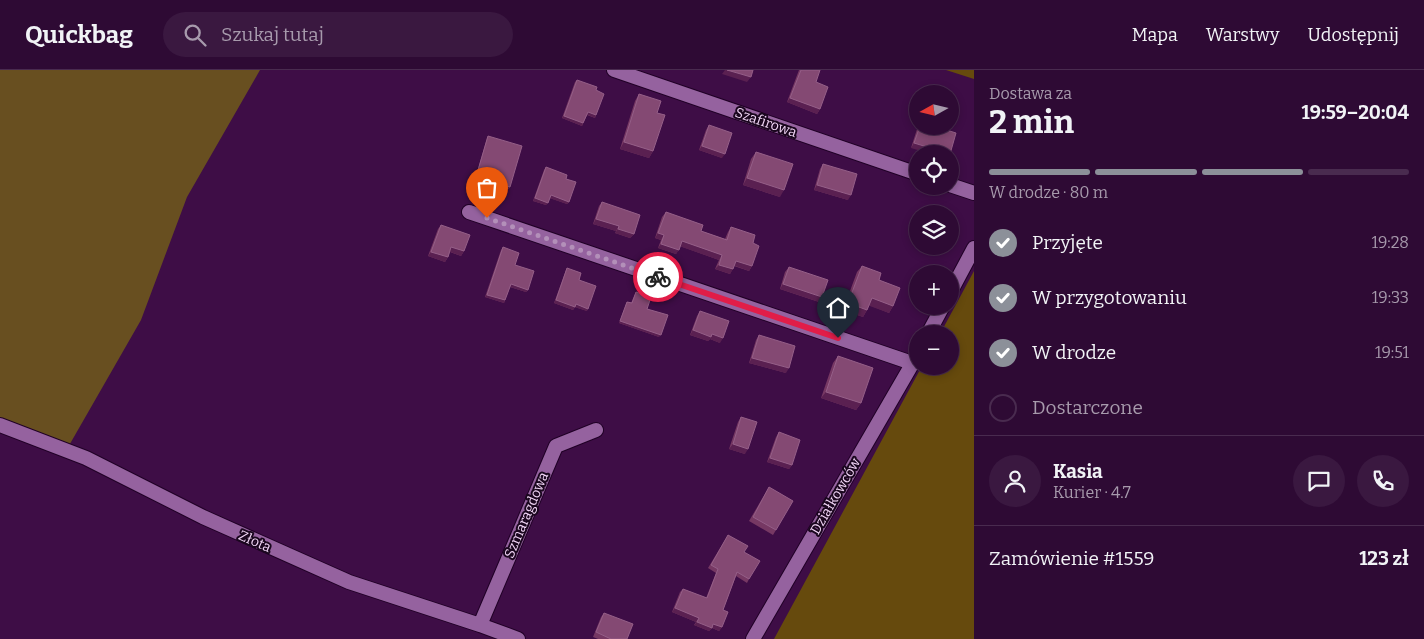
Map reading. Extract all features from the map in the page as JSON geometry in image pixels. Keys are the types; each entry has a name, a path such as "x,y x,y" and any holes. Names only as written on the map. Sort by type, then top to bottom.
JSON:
{"street":[{"name":"Szafirowa","path":"614,70 909,171"},
{"path":"959,188 974,193"},
{"path":"469,212 909,356"},
{"path":"959,276 974,248"},
{"name":"Działkowców","path":"753,639 909,368"},
{"name":"Złota","path":"0,425 86,458 203,517 349,582 518,639"},
{"name":"Szmaragdowa","path":"480,625 556,446 596,430"}],"shaded area":[{"path":"0,70 260,70 187,197 141,320 63,456 0,432"},
{"path":"946,70 974,70 974,79"},
{"path":"974,271 974,639 774,639 917,375 959,375 959,325 945,325 950,315 959,315 959,299"}],"building":[{"path":"727,70 753,70 751,77"},
{"path":"801,70 820,70 816,82 828,87 820,109 790,98"},
{"path":"577,80 597,87 596,90 604,94 596,115 588,112 583,123 564,116"},
{"path":"639,94 661,101 657,113 665,115 653,151 624,142"},
{"path":"709,125 732,133 725,154 702,146"},
{"path":"917,135 955,135 953,145 921,145 914,143"},
{"path":"488,136 522,146 510,187 476,177"},
{"path":"756,152 793,164 784,190 747,178"},
{"path":"823,164 857,174 851,195 817,185"},
{"path":"546,167 567,175 566,179 576,182 569,202 551,195 548,203 535,198"},
{"path":"602,202 640,215 634,234 618,229 619,226 596,219"},
{"path":"666,212 703,225 701,231 727,240 731,227 755,235 753,243 759,246 752,266 736,261 733,269 719,265 722,255 682,241 679,250 661,244 664,235 658,233"},
{"path":"441,225 470,235 464,251 451,247 448,257 431,252"},
{"path":"503,247 519,253 515,265 534,271 528,290 511,284 505,300 487,295"},
{"path":"862,266 881,273 879,280 900,288 893,306 872,298 867,310 848,303"},
{"path":"789,267 828,280 822,297 783,284"},
{"path":"567,268 581,273 579,280 596,286 588,309 576,304 575,307 556,300"},
{"path":"636,292 651,297 647,309 668,315 661,335 620,321 627,302 632,303"},
{"path":"700,311 729,321 723,338 712,334 711,337 693,330"},
{"path":"759,335 795,346 789,368 752,358"},
{"path":"838,356 873,368 861,403 826,392"},
{"path":"741,417 757,422 748,449 733,444"},
{"path":"779,432 800,440 792,465 770,458"},
{"path":"769,487 793,501 776,530 753,517"},
{"path":"728,535 748,546 744,552 760,561 749,579 737,572 723,610 728,612 722,627 713,624 712,628 697,622 699,618 675,608 683,589 707,598 718,569 711,565"},
{"path":"604,613 633,624 627,639 611,639 596,632"}],"way so far":[{"path":"487,218 658,277"}],"route":[{"path":"658,277 838,338"}]}
